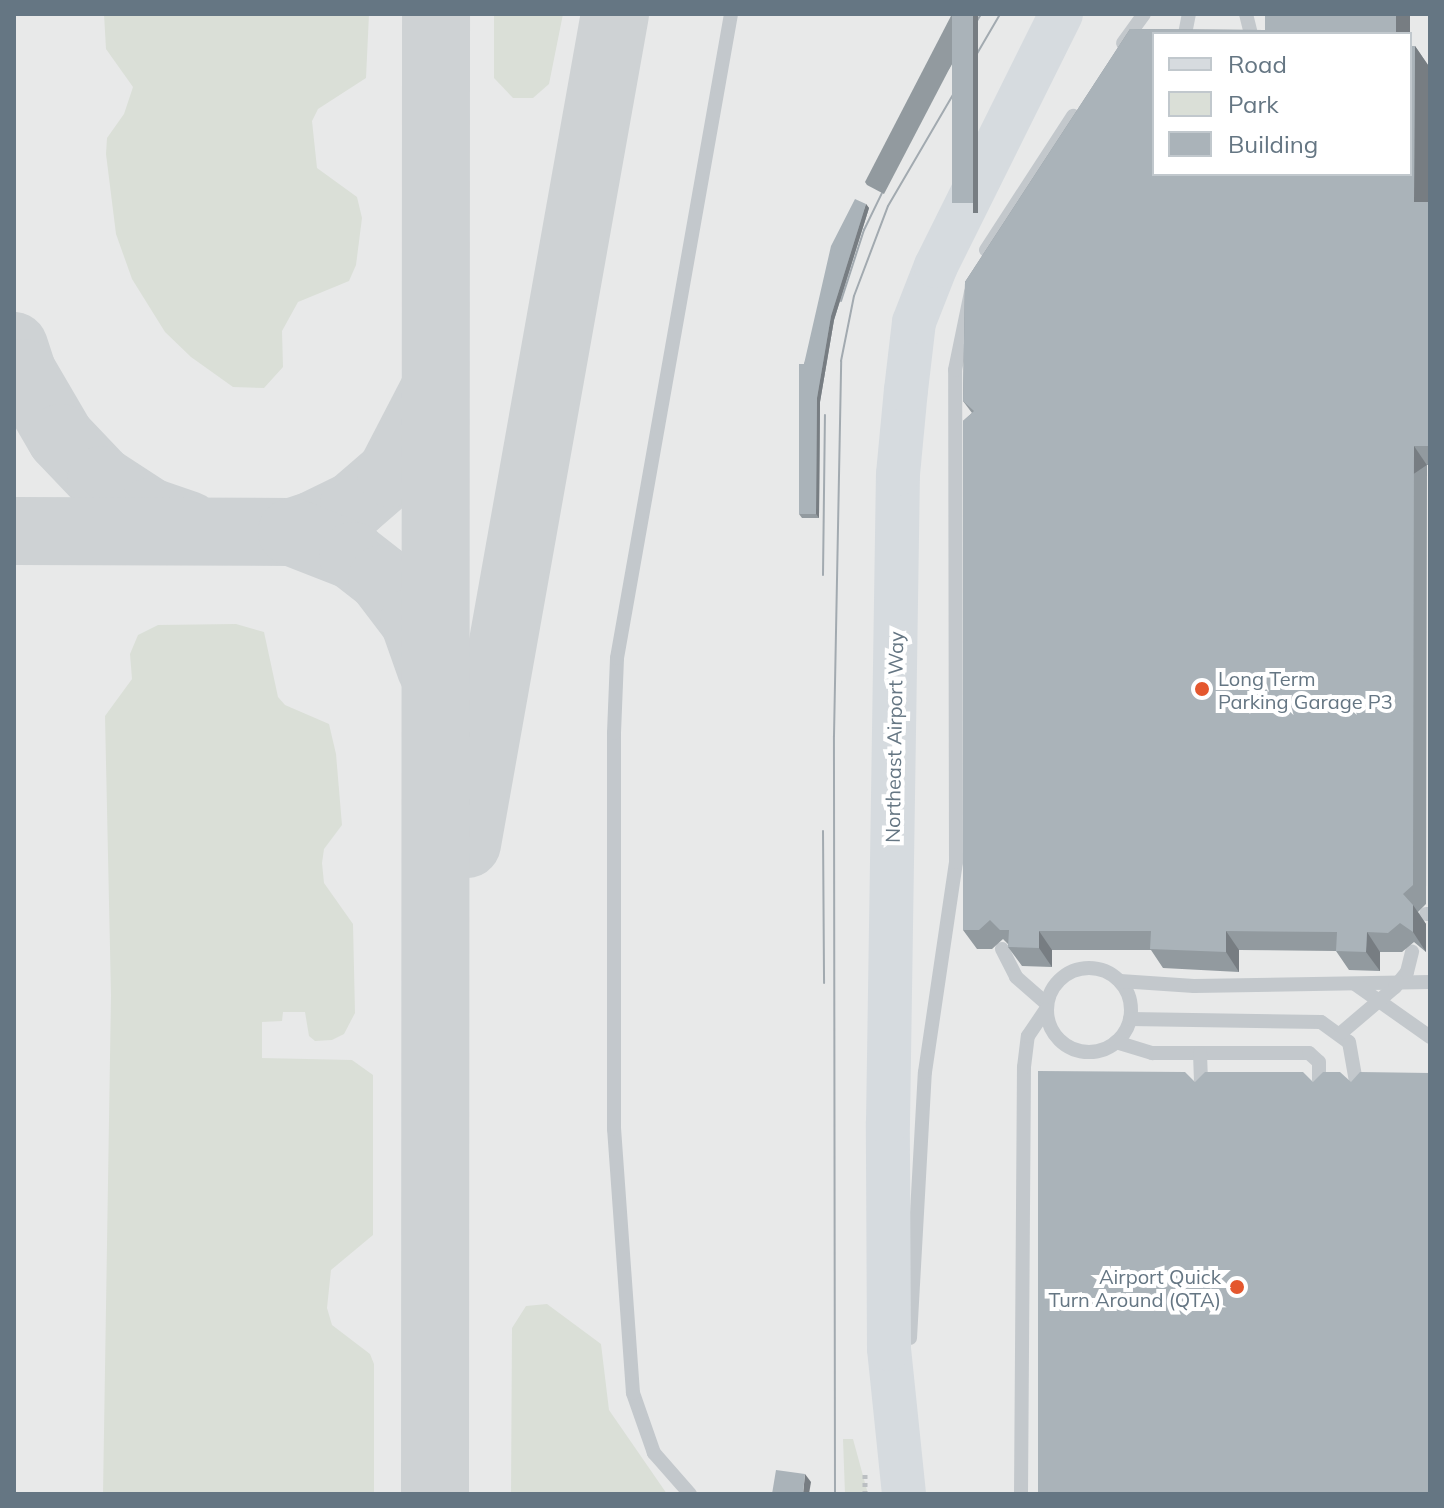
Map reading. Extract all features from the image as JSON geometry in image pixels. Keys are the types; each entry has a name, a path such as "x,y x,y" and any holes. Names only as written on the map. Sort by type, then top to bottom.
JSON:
{"main road":[{"name":"Northeast Airport Way","path":"902,1487 889,1349 888,1122 898,489 906,390 914,322 936,266 1031,80 1061,14"},
{"path":"1031,80 1085,14"}],"lane":[{"path":"690,1494 654,1453 633,1393 614,1129 614,733 624,613 731,14"},
{"path":"1111,60 1144,14"},
{"path":"902,1487 925,1072 956,862 955,370 964,311 979,269 1085,99"},
{"path":"956,428 977,430"},
{"path":"1002,949 1016,977 1047,1006 1054,1034 1077,1050 1104,1049 1116,1042 1130,1019 1130,999 1120,981 1109,972 1083,967 1059,980 1047,1006 1028,1036 1024,1067 1021,1494"},
{"path":"1341,1033 1395,987 1407,972 1412,952"},
{"path":"1120,981 1181,986 1430,982"},
{"path":"1351,982 1377,995 1430,1037"},
{"path":"1130,1019 1321,1022 1341,1033 1353,1050 1356,1080"},
{"path":"1116,1042 1152,1053 1309,1053 1319,1062 1319,1080"},
{"path":"1200,1053 1201,1080"}],"shaded area":[{"path":"14,14 1430,14 1430,1494 14,1494"}],"green space":[{"path":"104,14 369,14 366,78 318,109 312,121 317,168 357,197 362,218 356,265 349,281 298,302 282,331 283,367 264,388 233,387 191,357 165,332 132,279 116,234 106,154 107,138 124,114 133,87 106,49"},
{"path":"494,14 563,14 549,84 533,98 513,98 494,78"},
{"path":"236,624 264,632 278,697 285,705 329,724 336,754 342,825 324,849 322,863 324,883 353,924 355,1013 344,1034 332,1040 315,1041 309,1036 305,1012 283,1012 282,1021 262,1022 262,1058 352,1060 373,1075 373,1235 331,1270 327,1308 332,1325 370,1354 374,1364 374,1494 103,1494 111,995 105,716 132,679 130,654 138,635 158,625"},
{"path":"547,1304 601,1344 609,1410 667,1494 511,1494 512,1328 526,1306"},
{"path":"843,1439 853,1439 868,1494 845,1494"}],"building":[{"path":"952,14 973,14 973,203 952,203"},
{"name":"Long Term Parking Garage P3","path":"1265,14 1396,14 1396,32 1152,32 1152,176 1412,176 1412,46 1415,46 1414,202 1430,202 1430,446 1414,446 1413,885 1403,894 1413,905 1413,932 1400,923 1388,933 1367,932 1366,952 1336,951 1337,932 1226,931 1226,952 1150,949 1151,931 1039,931 1039,948 1008,947 1009,930 1000,930 990,920 979,930 963,930 963,421 974,411 963,401 965,282 1130,29 1265,30"},
{"path":"855,199 866,204 831,316 817,398 816,514 799,514 799,364 804,364 831,246"},
{"name":"Airport Quick Turn Around (QTA)","path":"1038,1071 1185,1072 1195,1082 1205,1072 1303,1072 1313,1082 1323,1072 1340,1072 1351,1082 1360,1072 1430,1073 1430,1494 1038,1494"},
{"path":"776,1470 805,1474 803,1494 772,1494"}],"taxiway":[{"path":"435,1494 436,14"},
{"path":"467,844 615,14"},
{"path":"14,346 23,373 61,438 101,480 150,512 188,525"},
{"path":"14,531 292,532 311,526 354,505 391,473 432,394"},
{"path":"292,532 353,556 382,579 414,621 431,669"}],"tram line":[{"path":"948,69 981,14"},
{"path":"835,1494 834,736 841,361 854,296 888,206 1000,14"},
{"path":"841,301 864,230 882,193"},
{"path":"823,575 825,415"},
{"path":"823,831 824,983"}],"place":[{"name":"Long Term Parking Garage P3","path":"1202,689"},
{"name":"Airport Quick Turn Around (QTA)","path":"1237,1287"}]}
